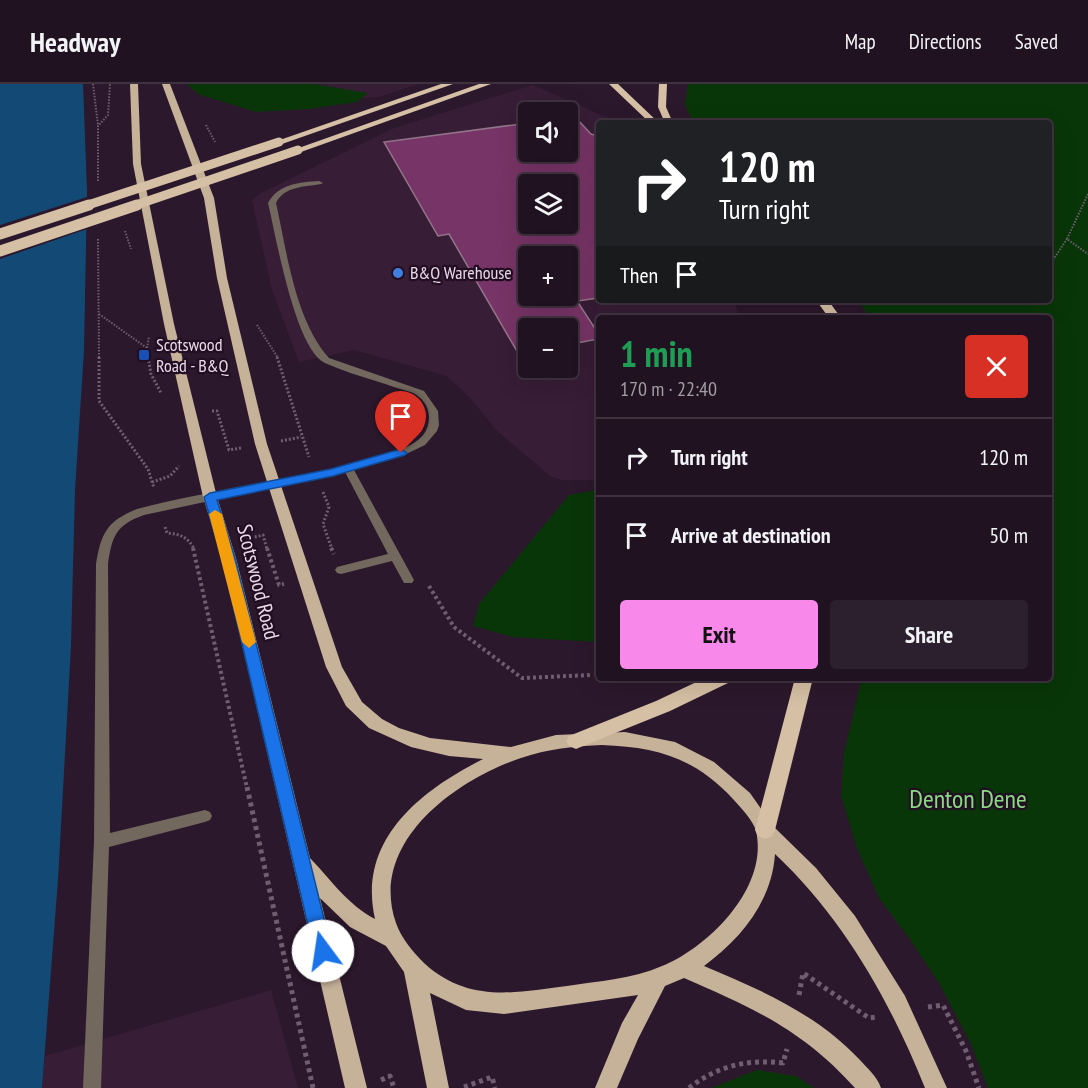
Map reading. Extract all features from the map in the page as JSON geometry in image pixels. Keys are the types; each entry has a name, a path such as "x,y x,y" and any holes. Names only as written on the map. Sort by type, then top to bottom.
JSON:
{"highway":[{"path":"0,234 449,84"},
{"path":"0,251 487,84"},
{"path":"613,84 652,120"},
{"path":"663,84 662,107 668,120"},
{"path":"576,741 663,706 716,681"},
{"path":"765,830 803,681"}],"main road":[{"name":"Scotswood Road","path":"134,84 137,164 169,324 210,497 225,545 356,1088"},
{"name":"Scotswood Road","path":"166,84 209,198 222,278 261,444 334,667 360,711 386,729 416,742 472,752 511,753"},
{"path":"765,830 764,867 758,885 736,924 719,944 683,967 658,978 619,989 502,1004 463,998 439,987 414,968 392,939 382,913 379,892 388,855 398,837 413,818 437,796 478,770 511,753 576,741 617,738 643,741 682,752 715,772 731,785 756,814 765,830 810,875 834,906 861,944 917,1039 936,1088"},
{"path":"301,860 334,900 357,920 392,939"},
{"path":"683,967 794,1020 818,1036 854,1069 870,1088"},
{"path":"414,968 438,1088"},
{"path":"606,1088 630,1031 658,978"}],"lane":[{"path":"92,1088 102,842 102,564 105,542 116,524 131,515 348,468 401,453 422,442 431,433 434,424 435,411 430,401 421,393 326,360 315,349 291,285 272,203 273,198 284,191 319,183"},
{"path":"348,468 408,580"},
{"path":"340,570 394,556"},
{"path":"102,842 205,816"}],"path":[{"path":"93,84 98,126 98,187"},
{"path":"98,126 108,115 110,84"},
{"path":"204,122 219,150"},
{"path":"1053,260 1067,239 1088,194"},
{"path":"98,234 99,401 148,469 152,482 170,476 180,462"},
{"path":"1067,239 1088,254"},
{"path":"99,314 147,348 151,374 167,402"},
{"path":"254,320 278,358 300,437"},
{"path":"329,507 323,518 322,526 340,570"},
{"path":"167,533 177,534 190,540 195,552 313,1088"},
{"path":"225,545 263,535 279,585 304,579"},
{"path":"408,580 428,585 454,627 522,678 592,675"},
{"path":"689,1088 714,1070 741,1062 759,1060 783,1063 803,974 869,1018 943,1005 966,1051 979,1088"},
{"path":"462,1088 492,1077 495,1088"}],"shaded area":[{"path":"313,84 419,84 379,97 351,99"},
{"name":"B&Q Warehouse","path":"533,85 572,102 518,102 518,162 578,162 578,105 611,120 596,120 596,303 735,303 738,315 596,315 596,480 561,480 550,476 496,430 472,400 447,376 354,350 299,362 272,290 252,200 261,193 394,128"},
{"path":"271,990 298,1088 42,1088 45,1056"}],"green space":[{"path":"187,84 314,84 368,93 357,102 309,109 256,112 198,94"},
{"name":"Denton Dene","path":"688,84 1088,84 1088,1088 988,1088 971,1044 939,983 879,898 857,848 841,796 844,753 861,681 1052,681 1052,315 868,315 860,303 1052,303 1052,120 692,120 685,104"},
{"path":"596,490 596,642 513,637 473,626 479,604 569,495"},
{"path":"757,1070 796,1076 814,1088 711,1088"}],"water":[{"path":"0,84 83,84 87,191 84,350 75,490 71,646 58,880 42,1088 0,1088"}],"pier":[{"path":"90,196 90,228 0,259 0,225"}],"building":[{"path":"578,120 591,134 596,135 596,298 578,301 578,246 518,246 518,306 578,306 578,303 596,330 596,339 578,343 578,318 518,318 518,353 449,234 438,236 384,142 518,124 518,162 578,162"}],"slow traffic":[{"path":"215,514 229,558 249,642"}],"place":[{"name":"B&Q Warehouse","path":"398,273"},
{"name":"Scotswood Road - B&Q","path":"144,355"}],"route":[{"path":"323,951 229,558 210,497 333,472 401,453"}]}
